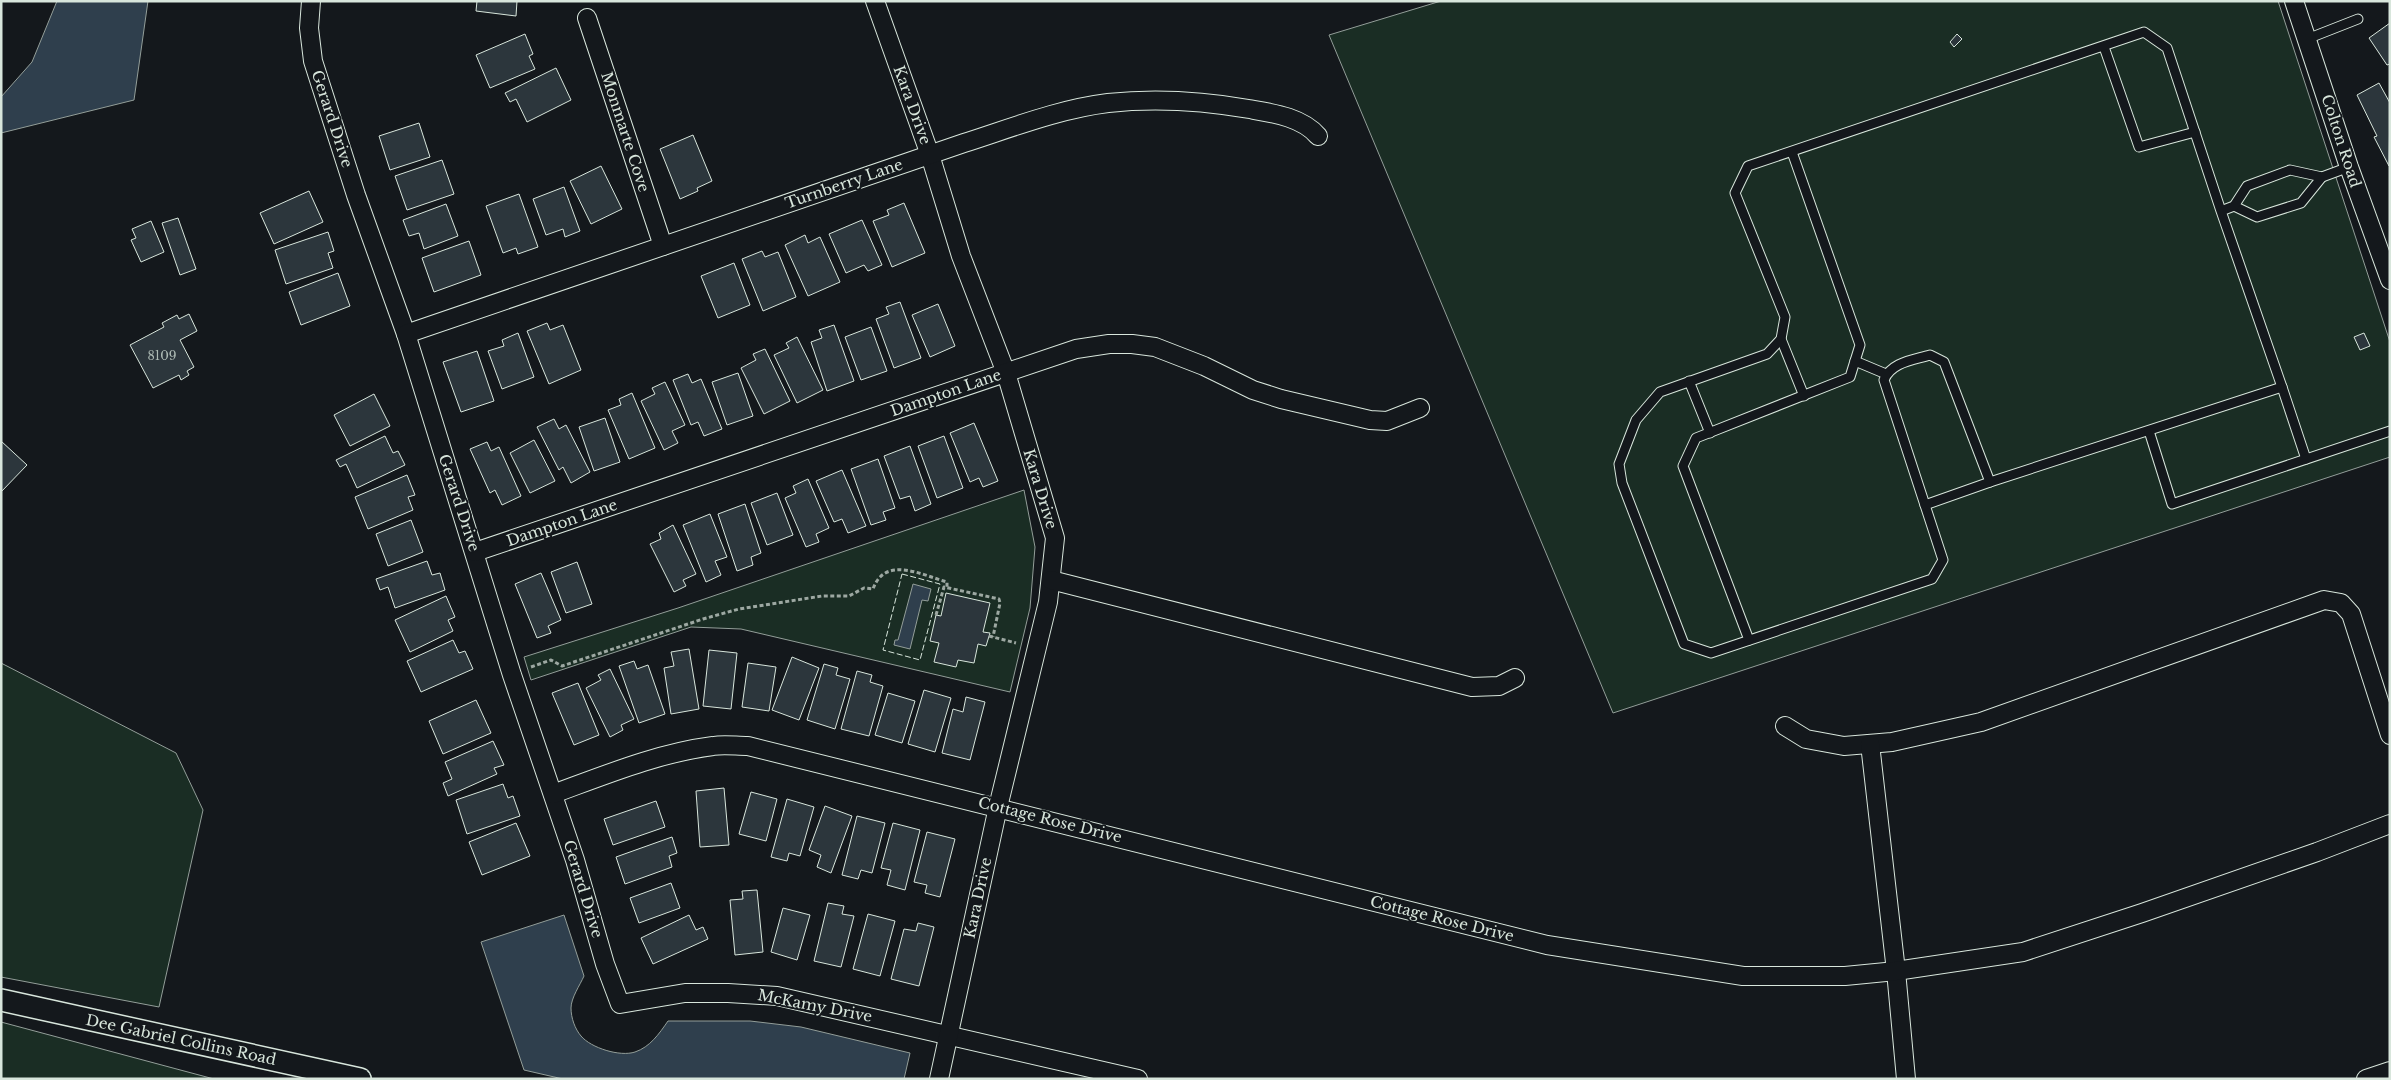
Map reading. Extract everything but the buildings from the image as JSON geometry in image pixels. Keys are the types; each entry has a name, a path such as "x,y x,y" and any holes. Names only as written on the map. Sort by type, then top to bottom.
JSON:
{"street":[{"name":"Gerard Drive","path":"311,1 309,28 313,61 356,195 406,334 512,675 553,794 605,964 620,1004"},
{"name":"Kara Drive","path":"875,1 930,155 961,256 1006,374 1055,538 1046,611 998,807 939,1079"},
{"name":"Colton Road","path":"2294,1 2308,39 2348,167 2390,280"},
{"name":"Monmarte Cove","path":"587,18 663,246"},
{"name":"Turnberry Lane","path":"406,334 930,155 1059,114 1107,103 1145,101 1227,105 1270,113 1300,123 1318,136"},
{"name":"Dampton Lane","path":"475,552 1076,349 1109,344 1132,344 1178,354 1237,383 1281,399 1370,420 1387,421 1420,408"},
{"path":"1051,580 1472,687 1499,686 1515,678"},
{"path":"1785,726 1806,739 1844,746 1892,742 1981,722 2324,600 2341,603 2352,614 2390,735"},
{"path":"1870,744 1896,971 1906,1079"},
{"name":"Cottage Rose Drive","path":"553,794 648,760 683,751 714,745 748,746 998,807 1547,946 1743,976 1845,976 1896,971 2023,952 2225,884 2390,824"},
{"name":"McKamy Drive","path":"620,1004 685,993 777,996 949,1034 1138,1079"},
{"name":"Dee Gabriel Collins Road","path":"7,1002 360,1079"},
{"path":"2366,1079 2390,1071"}],"lane":[{"path":"2308,39 2358,19"},
{"path":"1804,396 1781,340 1785,317 1735,193 1748,166 2144,32 2167,48 2306,459"},
{"path":"2104,47 2139,147 2195,132"},
{"path":"1749,640 1683,466 1696,438 1850,376 1860,345 1792,152"},
{"path":"2234,206 2257,217 2301,204 2322,177 2348,167"},
{"path":"2221,212 2234,206 2247,186 2290,170 2322,177"},
{"path":"1781,340 1767,354 1660,392 1636,420 1618,464 1622,483 1684,644 1711,653 1932,579 1943,560 1884,380 1886,374 1897,365 1930,355 1944,362 1990,482"},
{"path":"1855,361 1886,374"},
{"path":"1689,381 1710,433"},
{"path":"1925,505 2282,387"},
{"path":"2149,431 2172,504 2390,431"}],"path":[{"path":"531,667 552,660 562,666 702,619 739,609 822,596 849,596 864,588 873,589 882,573 888,570 897,569 947,582 946,587 944,586 936,615"},
{"path":"946,587 998,599 1000,603 991,637 1016,643"}],"green space":[{"path":"1441,1 2278,1 2390,342 2390,457 1613,713 1329,35"},
{"path":"1024,490 1035,547 1030,608 1010,692 741,629 691,627 531,680 524,657 678,608"},
{"path":"1,663 176,753 203,810 159,1007 1,977"},
{"path":"1,1022 214,1079 1,1079"}],"water":[{"path":"57,1 148,1 134,100 1,133 1,97 32,62"},
{"path":"913,584 931,589 928,601 922,600 910,649 894,645 895,640 898,640"},
{"path":"564,915 584,976 571,1004 571,1012 581,1036 599,1048 622,1053 635,1052 650,1043 668,1021 750,1021 801,1027 910,1053 904,1079 563,1079 524,1070 481,942"}],"fence":[{"path":"902,574 940,584 920,660 883,650 902,574"}]}
